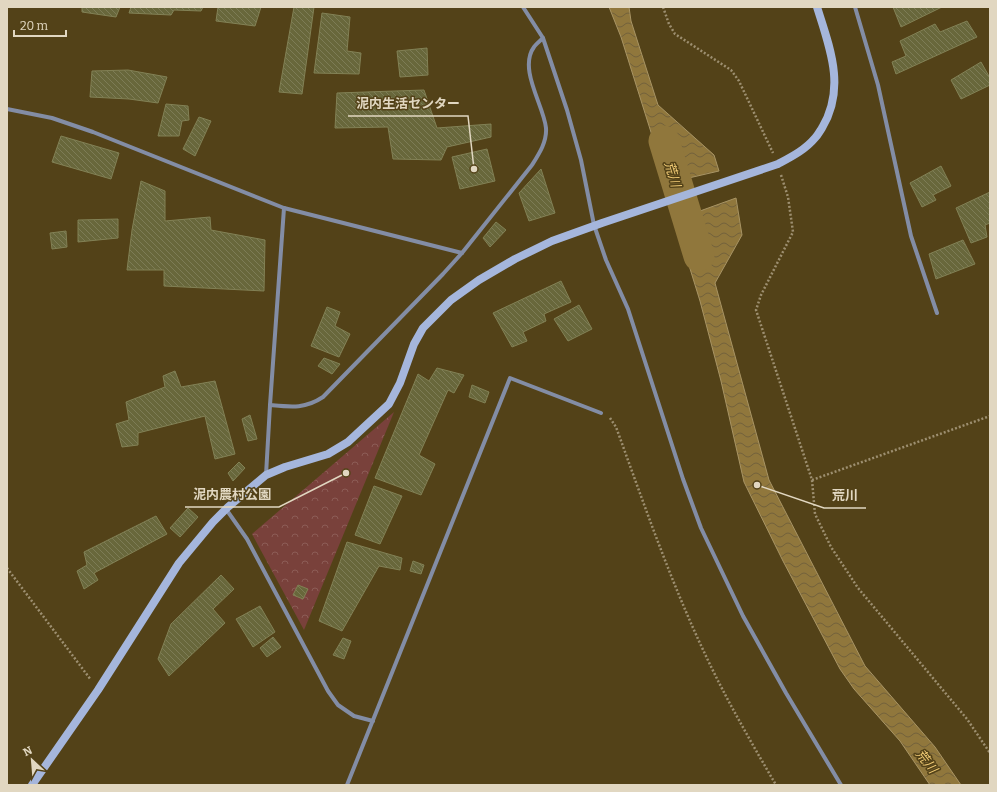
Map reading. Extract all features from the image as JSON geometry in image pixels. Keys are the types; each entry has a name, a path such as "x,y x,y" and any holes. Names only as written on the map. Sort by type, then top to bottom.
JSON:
{"street":[{"path":"523,7 543,38 567,110 598,224 606,260 628,309 683,479 701,528 743,616 786,693 841,785"},
{"path":"32,785 98,690 179,563 213,522 226,508 266,476 286,467 328,454 348,442 389,404 400,383 414,344 423,328 451,300 479,280 515,259 552,241 598,224 778,164 800,151 816,138 828,119 835,96 835,71 818,7"},
{"path":"855,7 878,85 912,236 937,313"},
{"path":"270,405 302,406 313,403 323,397 462,253 532,165 541,151 546,128 530,74 530,58 533,48 543,38"},
{"path":"7,110 52,118 93,132 284,208 462,253"},
{"path":"266,476 284,208"},
{"path":"347,785 510,378 602,413"},
{"path":"226,508 246,539 328,691 338,705 354,716 372,721"}],"path":[{"path":"663,7 669,24 675,34 731,70 738,81 778,164 788,197 794,232 761,295 756,310 812,480 815,514 831,547 858,588 968,719 990,753"},
{"path":"602,413 610,418 616,427 666,566 704,653 728,702 776,785"},
{"path":"812,480 990,416"},
{"path":"7,568 98,690"}],"green space":[{"path":"394,412 304,630 252,534"}],"water":[{"path":"609,7 629,7 631,21 658,105 714,155 719,171 667,183 621,37"},
{"path":"736,198 742,235 715,283 769,480 865,666 935,747 961,785 930,785 900,741 854,689 840,669 783,561 744,482 721,381 700,301 675,220"}],"building":[{"path":"82,7 120,7 116,17 82,12"},
{"path":"131,7 203,7 201,11 174,10 171,15 129,13"},
{"path":"218,7 261,7 255,26 216,21"},
{"path":"294,7 314,7 302,94 279,92"},
{"path":"893,7 942,7 901,27"},
{"path":"322,13 350,17 347,51 361,53 359,74 314,73"},
{"path":"967,21 977,37 896,74 892,62 906,56 900,41 935,24 940,32"},
{"path":"427,48 428,75 400,77 397,51"},
{"path":"981,62 990,78 990,85 961,99 951,80"},
{"path":"128,70 167,77 158,103 129,99 90,97 92,71"},
{"path":"424,90 437,128 491,124 491,137 447,147 441,160 393,159 388,127 335,128 337,93"},
{"path":"166,104 188,106 189,120 182,121 179,136 158,136"},
{"path":"199,117 211,121 195,156 183,149"},
{"path":"61,136 119,153 111,179 52,162"},
{"path":"487,149 495,181 460,189 452,157"},
{"path":"941,166 951,186 933,195 936,200 922,207 910,183"},
{"path":"541,169 555,213 529,221 519,193"},
{"path":"141,181 165,191 165,221 210,217 211,230 265,240 264,291 164,286 164,270 127,270 132,230"},
{"path":"990,192 990,223 985,225 987,237 971,243 956,208"},
{"path":"118,219 118,238 78,242 78,220"},
{"path":"496,222 506,230 490,247 483,238"},
{"path":"66,231 67,247 52,249 50,233"},
{"path":"963,240 975,264 936,279 929,254"},
{"path":"561,281 571,302 544,314 546,321 523,332 527,341 512,347 493,313"},
{"path":"579,305 592,329 568,341 554,319"},
{"path":"327,307 340,312 335,326 350,334 339,357 311,346"},
{"path":"324,358 340,364 332,374 318,366"},
{"path":"437,368 464,375 454,393 448,390 419,455 435,464 421,495 375,478 418,374 429,381"},
{"path":"175,371 181,387 215,381 235,454 215,459 205,416 138,433 138,445 122,447 116,424 129,420 126,402 165,387 163,376"},
{"path":"472,385 489,392 485,403 469,397"},
{"path":"250,415 257,439 248,441 242,419"},
{"path":"239,462 245,468 233,481 228,473"},
{"path":"374,486 402,496 380,544 355,535"},
{"path":"188,508 198,517 180,537 170,528"},
{"path":"156,516 167,534 94,573 98,580 84,589 77,571 87,565 84,552"},
{"path":"347,542 402,558 400,570 379,566 342,631 319,621"},
{"path":"413,561 424,565 421,574 410,571"},
{"path":"221,575 234,589 213,609 225,623 169,676 158,659 171,624"},
{"path":"298,585 308,589 303,599 293,595"},
{"path":"260,606 275,632 253,647 236,619"},
{"path":"273,637 281,647 267,657 260,648"},
{"path":"343,638 351,641 344,659 333,655"}],"waterway":[{"name":"荒川","path":"664,141 699,256"}],"place":[{"name":"泥内生活センター","path":"474,169"},
{"name":"泥内農村公園","path":"346,473"},
{"name":"荒川","path":"757,485"}]}
